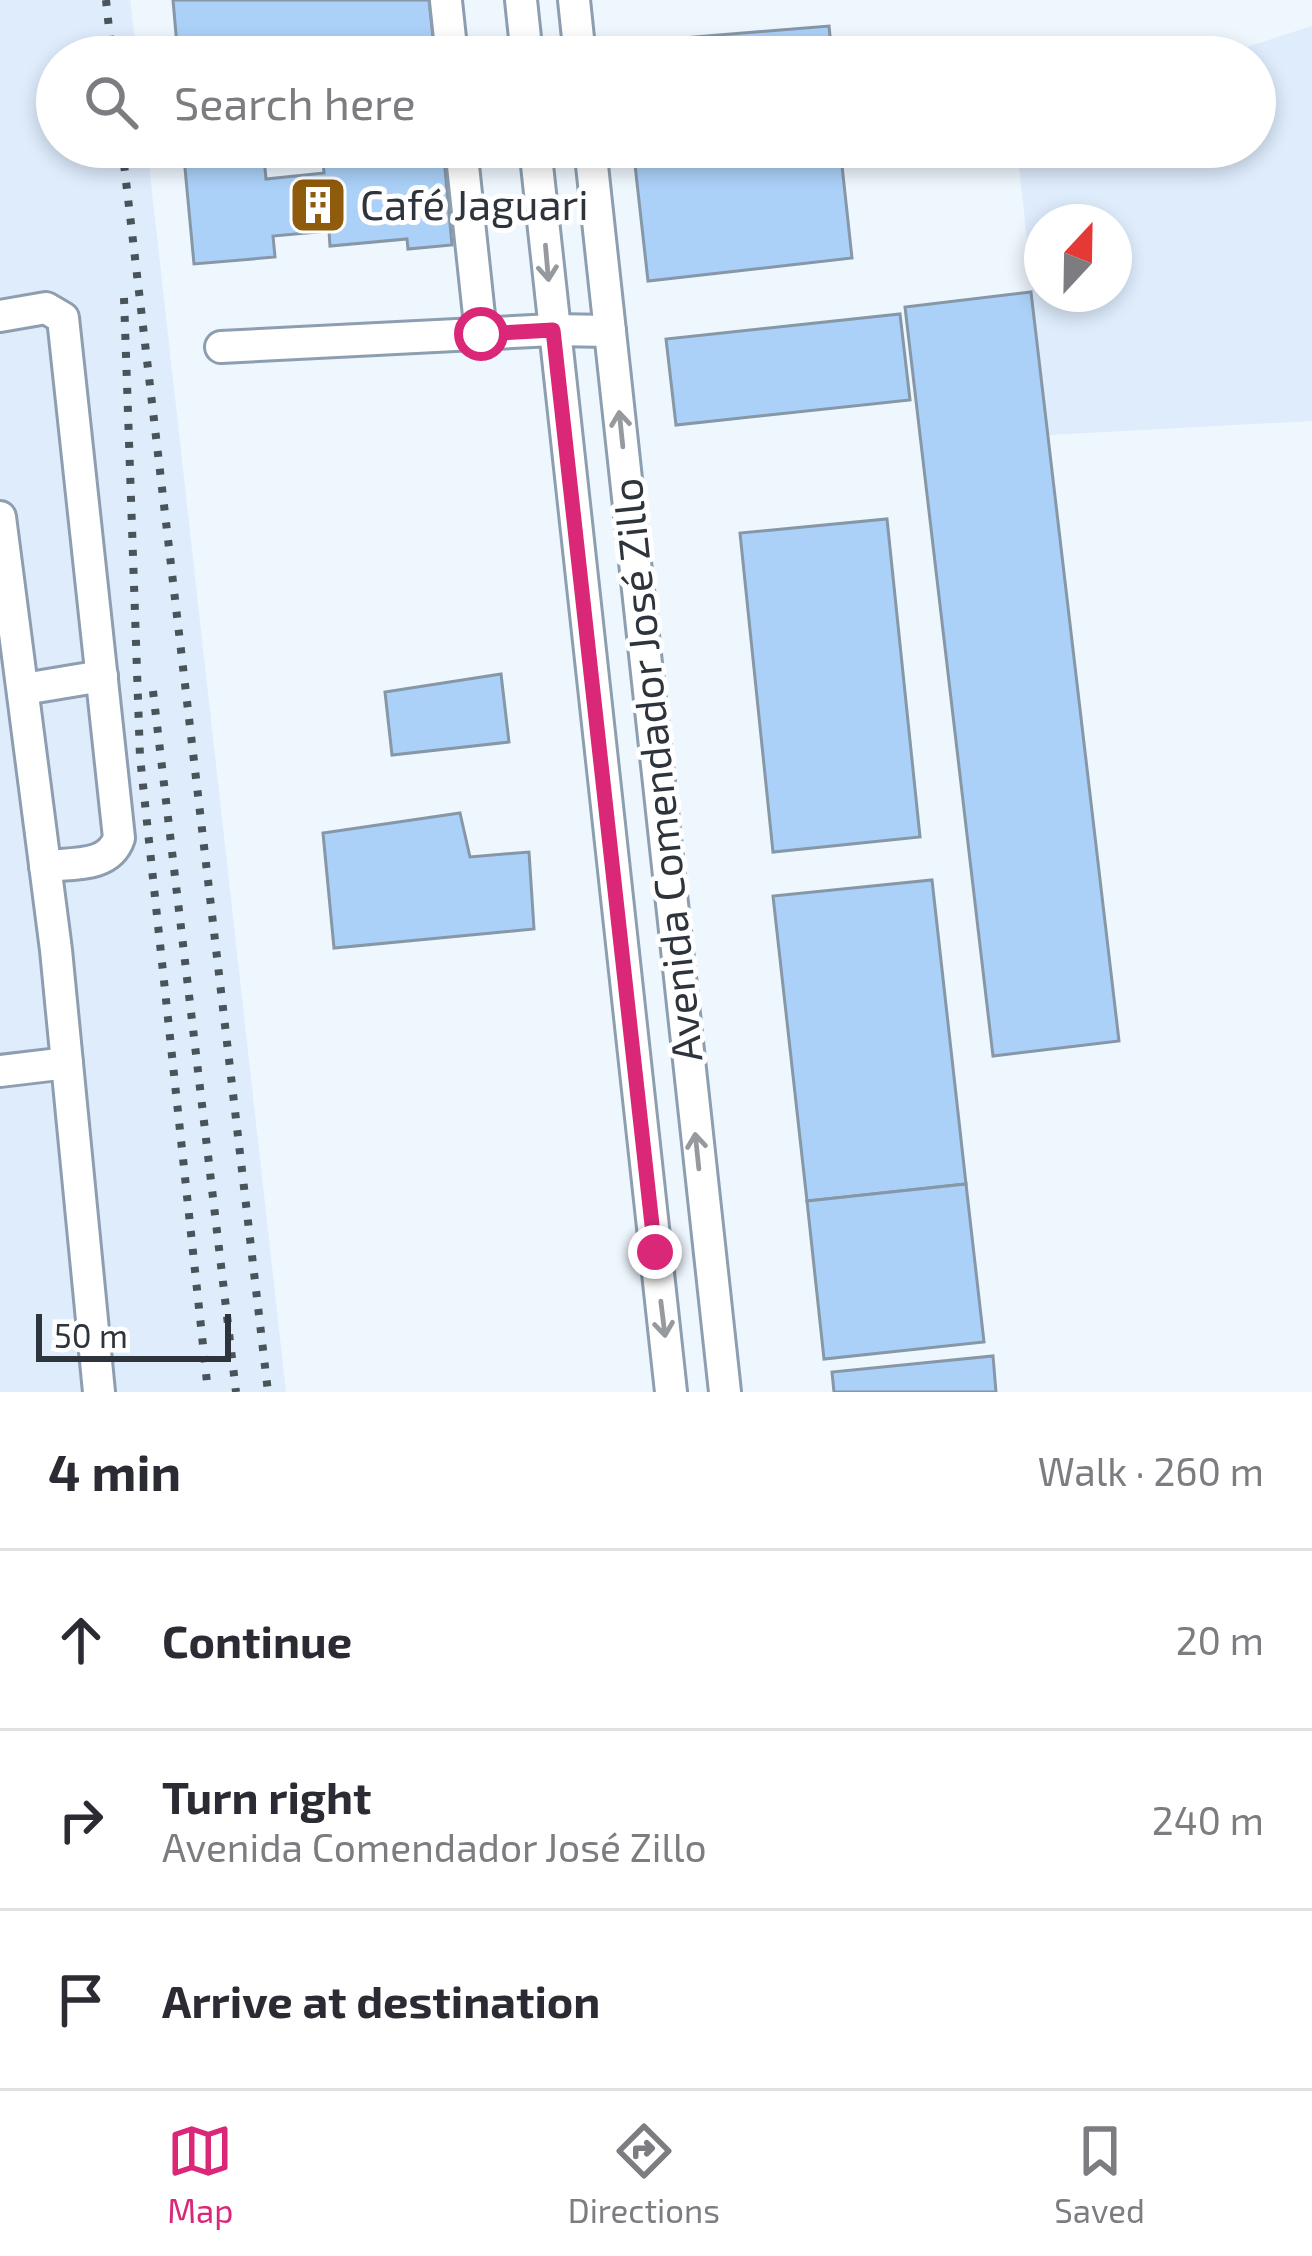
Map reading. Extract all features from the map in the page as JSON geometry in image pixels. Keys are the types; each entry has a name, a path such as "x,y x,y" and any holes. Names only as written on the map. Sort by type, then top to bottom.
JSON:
{"street":[{"path":"521,0 525,36"},
{"path":"574,0 578,36"},
{"path":"446,1 450,36"},
{"path":"463,168 481,334"},
{"name":"Avenida Comendador José Zillo","path":"538,168 671,1392"},
{"name":"Avenida Comendador José Zillo","path":"592,168 725,1392"},
{"path":"0,316 46,308 63,318 119,838 116,849 100,860 45,866"},
{"path":"221,347 610,331"},
{"path":"0,518 45,866 99,1392"},
{"path":"586,637 643,631"},
{"path":"24,689 101,676"},
{"path":"614,881 669,877"},
{"path":"0,1071 67,1063"},
{"path":"655,1252 708,1253"}],"shaded area":[{"path":"0,0 130,0 134,36 36,36 36,168 149,168 286,1392 0,1392"},
{"path":"1312,26 1312,421 1048,435 1035,312 1132,312 1132,204 1024,204 1024,212 1019,168 1276,168 1276,38"}],"building":[{"name":"Café Jaguari","path":"173,0 429,0 433,36 176,36"},
{"path":"829,26 830,36 707,36"},
{"name":"Café Jaguari","path":"185,168 265,168 266,179 324,173 324,168 445,168 452,245 408,249 407,239 330,246 329,231 273,236 275,257 194,264"},
{"path":"635,168 842,168 852,258 648,281"},
{"path":"1024,293 1024,312 1033,312 1119,1041 993,1056 905,307"},
{"path":"900,314 910,400 676,425 666,339"},
{"path":"887,519 920,837 773,852 740,533"},
{"path":"501,674 509,742 392,755 385,692"},
{"path":"460,813 470,857 529,852 534,929 334,948 323,833"},
{"path":"932,880 966,1184 807,1201 773,896"},
{"path":"966,1184 984,1342 824,1359 807,1201"},
{"path":"993,1356 996,1392 834,1392 832,1372"}],"railway":[{"path":"106,0 110,36"},
{"path":"124,168 268,1392"},
{"path":"124,298 140,757 208,1392"},
{"path":"153,691 236,1392"}],"place":[{"name":"Café Jaguari","path":"318,205"}],"route":[{"path":"481,334 553,330 655,1252"}]}
